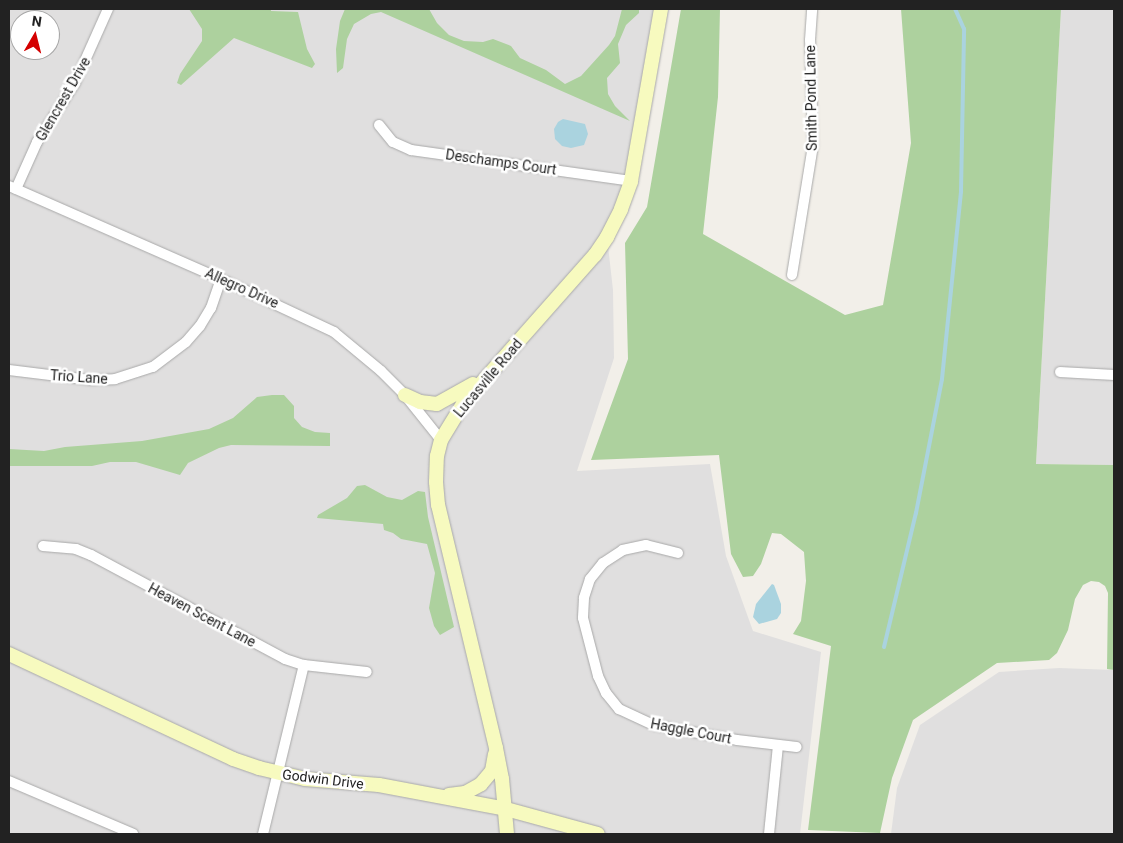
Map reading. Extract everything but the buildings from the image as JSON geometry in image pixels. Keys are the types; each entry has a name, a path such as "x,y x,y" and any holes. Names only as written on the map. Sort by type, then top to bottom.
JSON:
{"street":[{"name":"Glencrest Drive","path":"12,188 37,142 75,83 108,9"},
{"name":"Lucasville Road","path":"507,834 506,809 496,748 438,506 436,464 441,440 463,404 595,255 608,237 631,181 661,9"},
{"name":"Smith Pond Lane","path":"792,275 813,145 810,40 812,9"},
{"name":"Deschamps Court","path":"379,125 392,142 412,150 631,181"},
{"name":"Allegro Drive","path":"12,188 221,279 334,332 356,348 405,395 441,440"},
{"name":"Trio Lane","path":"9,370 91,380 115,379 153,367 186,342 200,326 210,308 221,279"},
{"path":"1060,372 1114,375"},
{"path":"405,395 420,402 437,404 456,396 486,376"},
{"name":"Haggle Court","path":"678,553 646,545 623,550 603,563 590,579 584,598 583,618 598,676 606,693 619,709 636,719 653,725 797,747"},
{"name":"Heaven Scent Lane","path":"43,546 76,549 90,555 266,649 304,665 367,672"},
{"name":"Godwin Drive","path":"9,654 233,759 278,774 305,779 379,785 506,809 598,834"},
{"path":"263,834 304,665"},
{"path":"769,834 778,745"},
{"path":"430,795 460,794 477,787 492,772 496,748"},
{"path":"9,781 133,834"}],"shaded area":[{"path":"9,9 661,9 636,157 607,237 613,290 614,358 577,471 710,464 726,556 753,631 821,652 800,834 9,834"},
{"path":"1061,9 1114,9 1114,465 1036,464"},
{"path":"1059,668 1114,670 1114,834 891,834 897,788 920,725 999,672"}],"green space":[{"path":"189,9 271,9 271,11 298,12 307,49 315,64 312,68 234,38 181,85 177,83 180,74 202,41 202,29"},
{"path":"345,9 429,9 437,23 449,35 464,41 483,42 493,39 511,46 520,58 546,70 565,84 581,76 609,45 615,36 622,9 639,9 639,13 626,25 618,44 620,63 607,78 608,94 615,106 630,121 381,12 371,14 354,24 347,39 343,68 337,73 336,49 340,21"},
{"path":"681,9 720,9 718,97 703,234 845,315 883,305 911,143 901,9 1061,9 1036,464 1114,465 1114,670 1107,669 1108,593 1105,586 1099,582 1091,581 1083,585 1075,599 1068,630 1057,653 1049,660 997,663 913,720 892,778 880,833 808,830 831,646 793,634 801,621 806,581 804,552 781,534 772,533 761,564 753,576 743,577 731,554 719,455 591,460 628,359 625,243 647,207"},
{"path":"284,395 294,406 294,418 302,427 315,432 330,433 330,446 231,445 219,448 188,463 180,475 136,462 110,462 92,466 9,466 9,449 44,451 65,447 142,441 209,429 233,418 257,397"},
{"path":"365,485 387,497 402,500 418,491 425,492 428,517 454,627 440,635 434,626 429,608 435,573 427,544 401,539 393,533 384,530 383,524 317,518 318,515 347,498 357,486"}],"water":[{"path":"563,119 585,124 588,134 584,145 571,148 562,146 555,139 554,129 558,122"},
{"path":"772,584 781,604 781,613 777,619 759,624 753,617 756,604"}],"waterway":[{"path":"884,647 916,513 942,379 961,191 964,29 955,9"}]}
